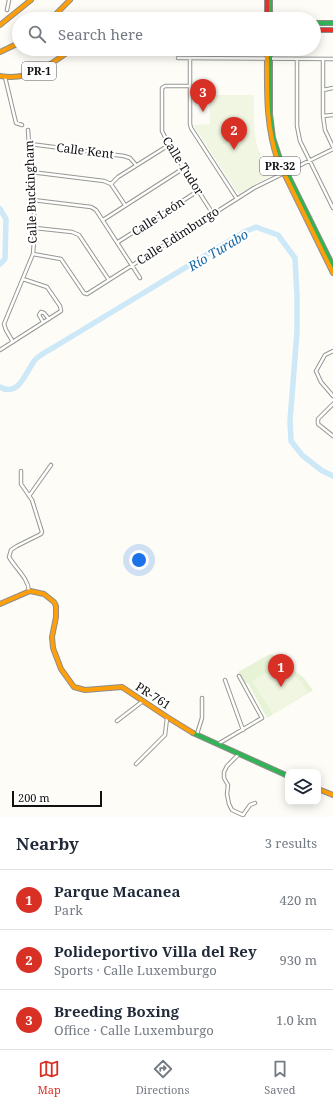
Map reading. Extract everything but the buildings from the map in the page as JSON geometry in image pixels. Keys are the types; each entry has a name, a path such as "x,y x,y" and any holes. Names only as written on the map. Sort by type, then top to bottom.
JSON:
{"main road":[{"path":"16,12 31,0"},
{"path":"58,12 70,0"},
{"path":"268,12 269,0"},
{"path":"269,0 270,12"},
{"path":"0,25 12,15"},
{"path":"321,23 333,23"},
{"path":"321,30 333,30"},
{"path":"0,52 12,46"},
{"name":"PR-1","path":"0,76 23,76 39,71 62,56"},
{"name":"PR-32","path":"269,58 268,129 274,151 333,266"},
{"name":"PR-32","path":"285,173 333,273"},
{"path":"0,604 30,591"},
{"name":"PR-761","path":"30,591 44,594 54,602 56,606 56,617 52,637 53,648 61,669 74,687 85,690 122,687 197,734 285,775"},
{"path":"321,790 333,796"}],"street":[{"path":"7,10 9,0"},
{"path":"178,58 333,60"},
{"path":"190,59 191,128 237,199"},
{"path":"297,59 297,126 300,141 333,208"},
{"path":"323,60 323,116 325,130 333,148"},
{"path":"5,77 16,123 22,125"},
{"name":"Calle Tudor","path":"190,86 165,86 162,88 162,131 169,145 213,214"},
{"path":"323,90 333,88"},
{"path":"323,116 333,115"},
{"name":"Calle Buckingham","path":"13,342 4,324 33,254 33,200 28,130"},
{"name":"Calle Kent","path":"30,144 124,156 130,158 136,165"},
{"path":"111,184 118,177 169,145"},
{"name":"Calle Edimburgo","path":"33,254 61,259 84,293 87,294 237,199 333,148"},
{"path":"103,220 184,168"},
{"path":"31,172 104,181 111,184 125,205"},
{"name":"Calle León","path":"118,242 198,191"},
{"path":"33,200 91,207 96,210 140,278"},
{"path":"34,228 72,232 79,235 109,280"},
{"path":"0,350 61,311 60,306 47,287 23,278"},
{"path":"43,322 39,315 42,312 49,319"},
{"path":"333,351 325,355 316,371 321,382 333,396"},
{"path":"333,404 318,419 318,424 333,436"},
{"path":"29,496 51,465"},
{"path":"21,471 21,484 32,500 42,532 41,534 11,550 9,557 14,567 28,583 30,591"},
{"path":"218,744 262,718 240,676"},
{"path":"224,680 244,730"},
{"path":"197,734 202,718 202,698"},
{"path":"117,721 143,701"},
{"path":"136,764 165,735 168,717"},
{"path":"239,754 227,766 224,772 224,778 228,785 227,794 229,804 232,810 244,815 250,805 256,803"}],"green space":[{"path":"209,95 254,95 254,124 256,142 260,155 270,176 238,194 193,125 210,124"},
{"path":"270,654 274,655 280,664 303,677 313,690 267,718 248,683 245,684 238,672"},
{"path":"276,670 295,676 308,692 273,714 252,681 266,673"}],"waterway":[{"name":"Río Turabo","path":"0,209 6,219 5,259 0,264"},
{"name":"Río Turabo","path":"0,387 12,389 17,386 35,360 42,354 244,232 256,227 278,235 295,258 297,332 290,421 291,441 302,455 321,470 333,476"}],"traffic: fast":[{"path":"270,0 270,12"},
{"path":"321,23 333,23"},
{"path":"270,56 270,114 273,138 280,159 333,266"},
{"path":"193,733 285,775"}],"traffic: slow":[{"path":"16,12 31,0"},
{"path":"58,12 70,0"},
{"path":"0,25 12,15"},
{"path":"0,52 12,46"},
{"path":"0,76 11,77 30,74 39,71 62,56"},
{"path":"267,56 269,119 278,161 333,273"},
{"path":"0,604 30,591 44,594 54,602 56,606 56,617 52,637 53,648 61,669 74,687 85,690 122,687 193,733"},
{"path":"321,790 333,795"}],"traffic: jam":[{"path":"267,0 267,12"},
{"path":"321,30 333,30"}],"place":[{"name":"Breeding Boxing","path":"203,112"},
{"name":"Polideportivo Villa del Rey","path":"234,150"},
{"name":"Parque Macanea","path":"281,687"}]}
